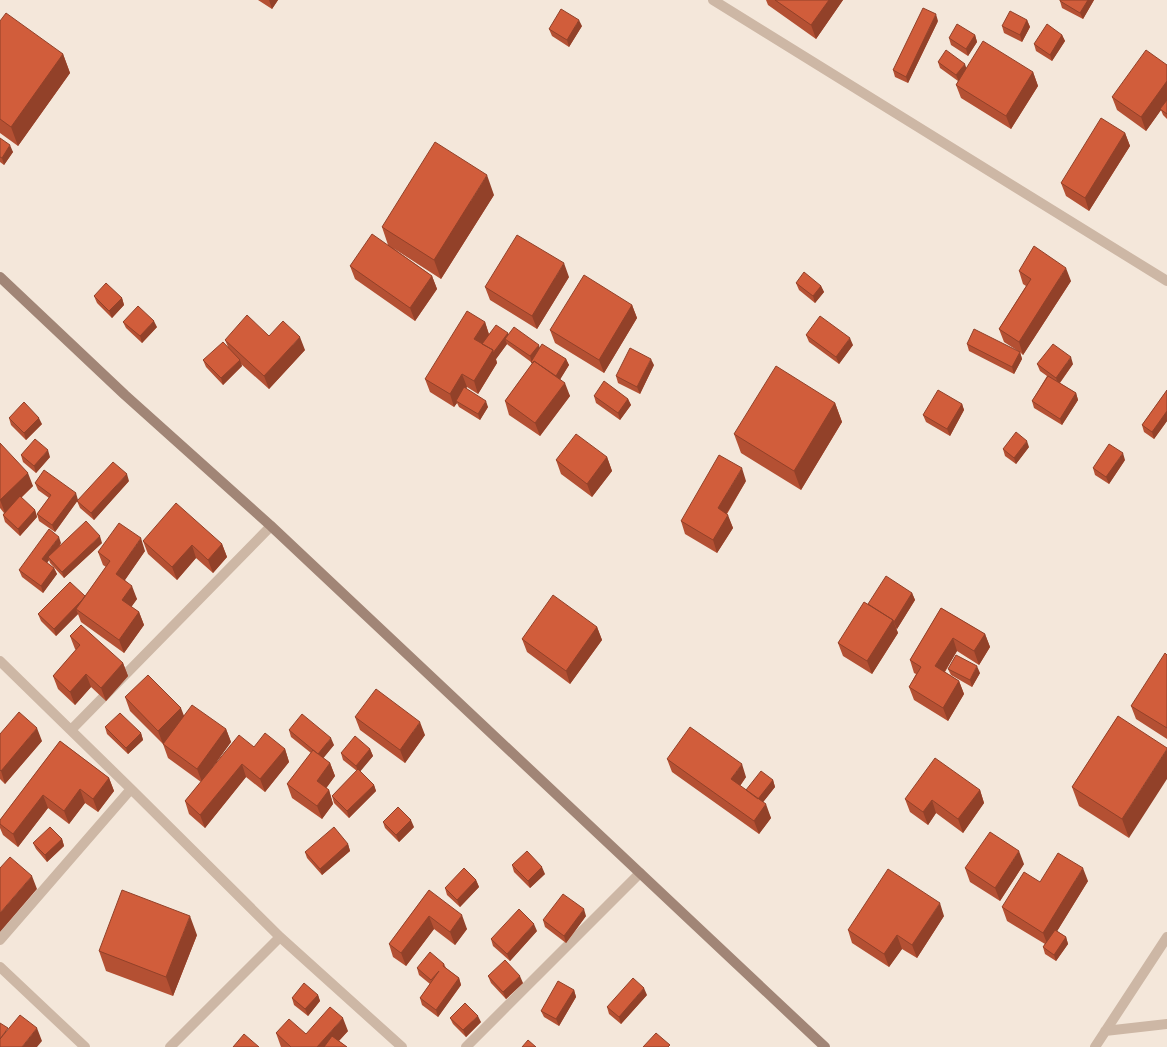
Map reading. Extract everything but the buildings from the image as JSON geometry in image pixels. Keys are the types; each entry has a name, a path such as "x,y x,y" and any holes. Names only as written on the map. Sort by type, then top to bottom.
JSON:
{"street":[{"path":"713,0 1167,281"},
{"path":"0,277 124,395 271,526 825,1047"},
{"path":"71,730 271,526"},
{"path":"0,661 132,789 280,937 402,1047"},
{"path":"0,940 132,789"},
{"path":"466,1047 640,873"},
{"path":"170,1047 280,937"},
{"path":"1095,1047 1167,937"},
{"path":"0,967 85,1047"},
{"path":"1105,1031 1167,1024"}]}
